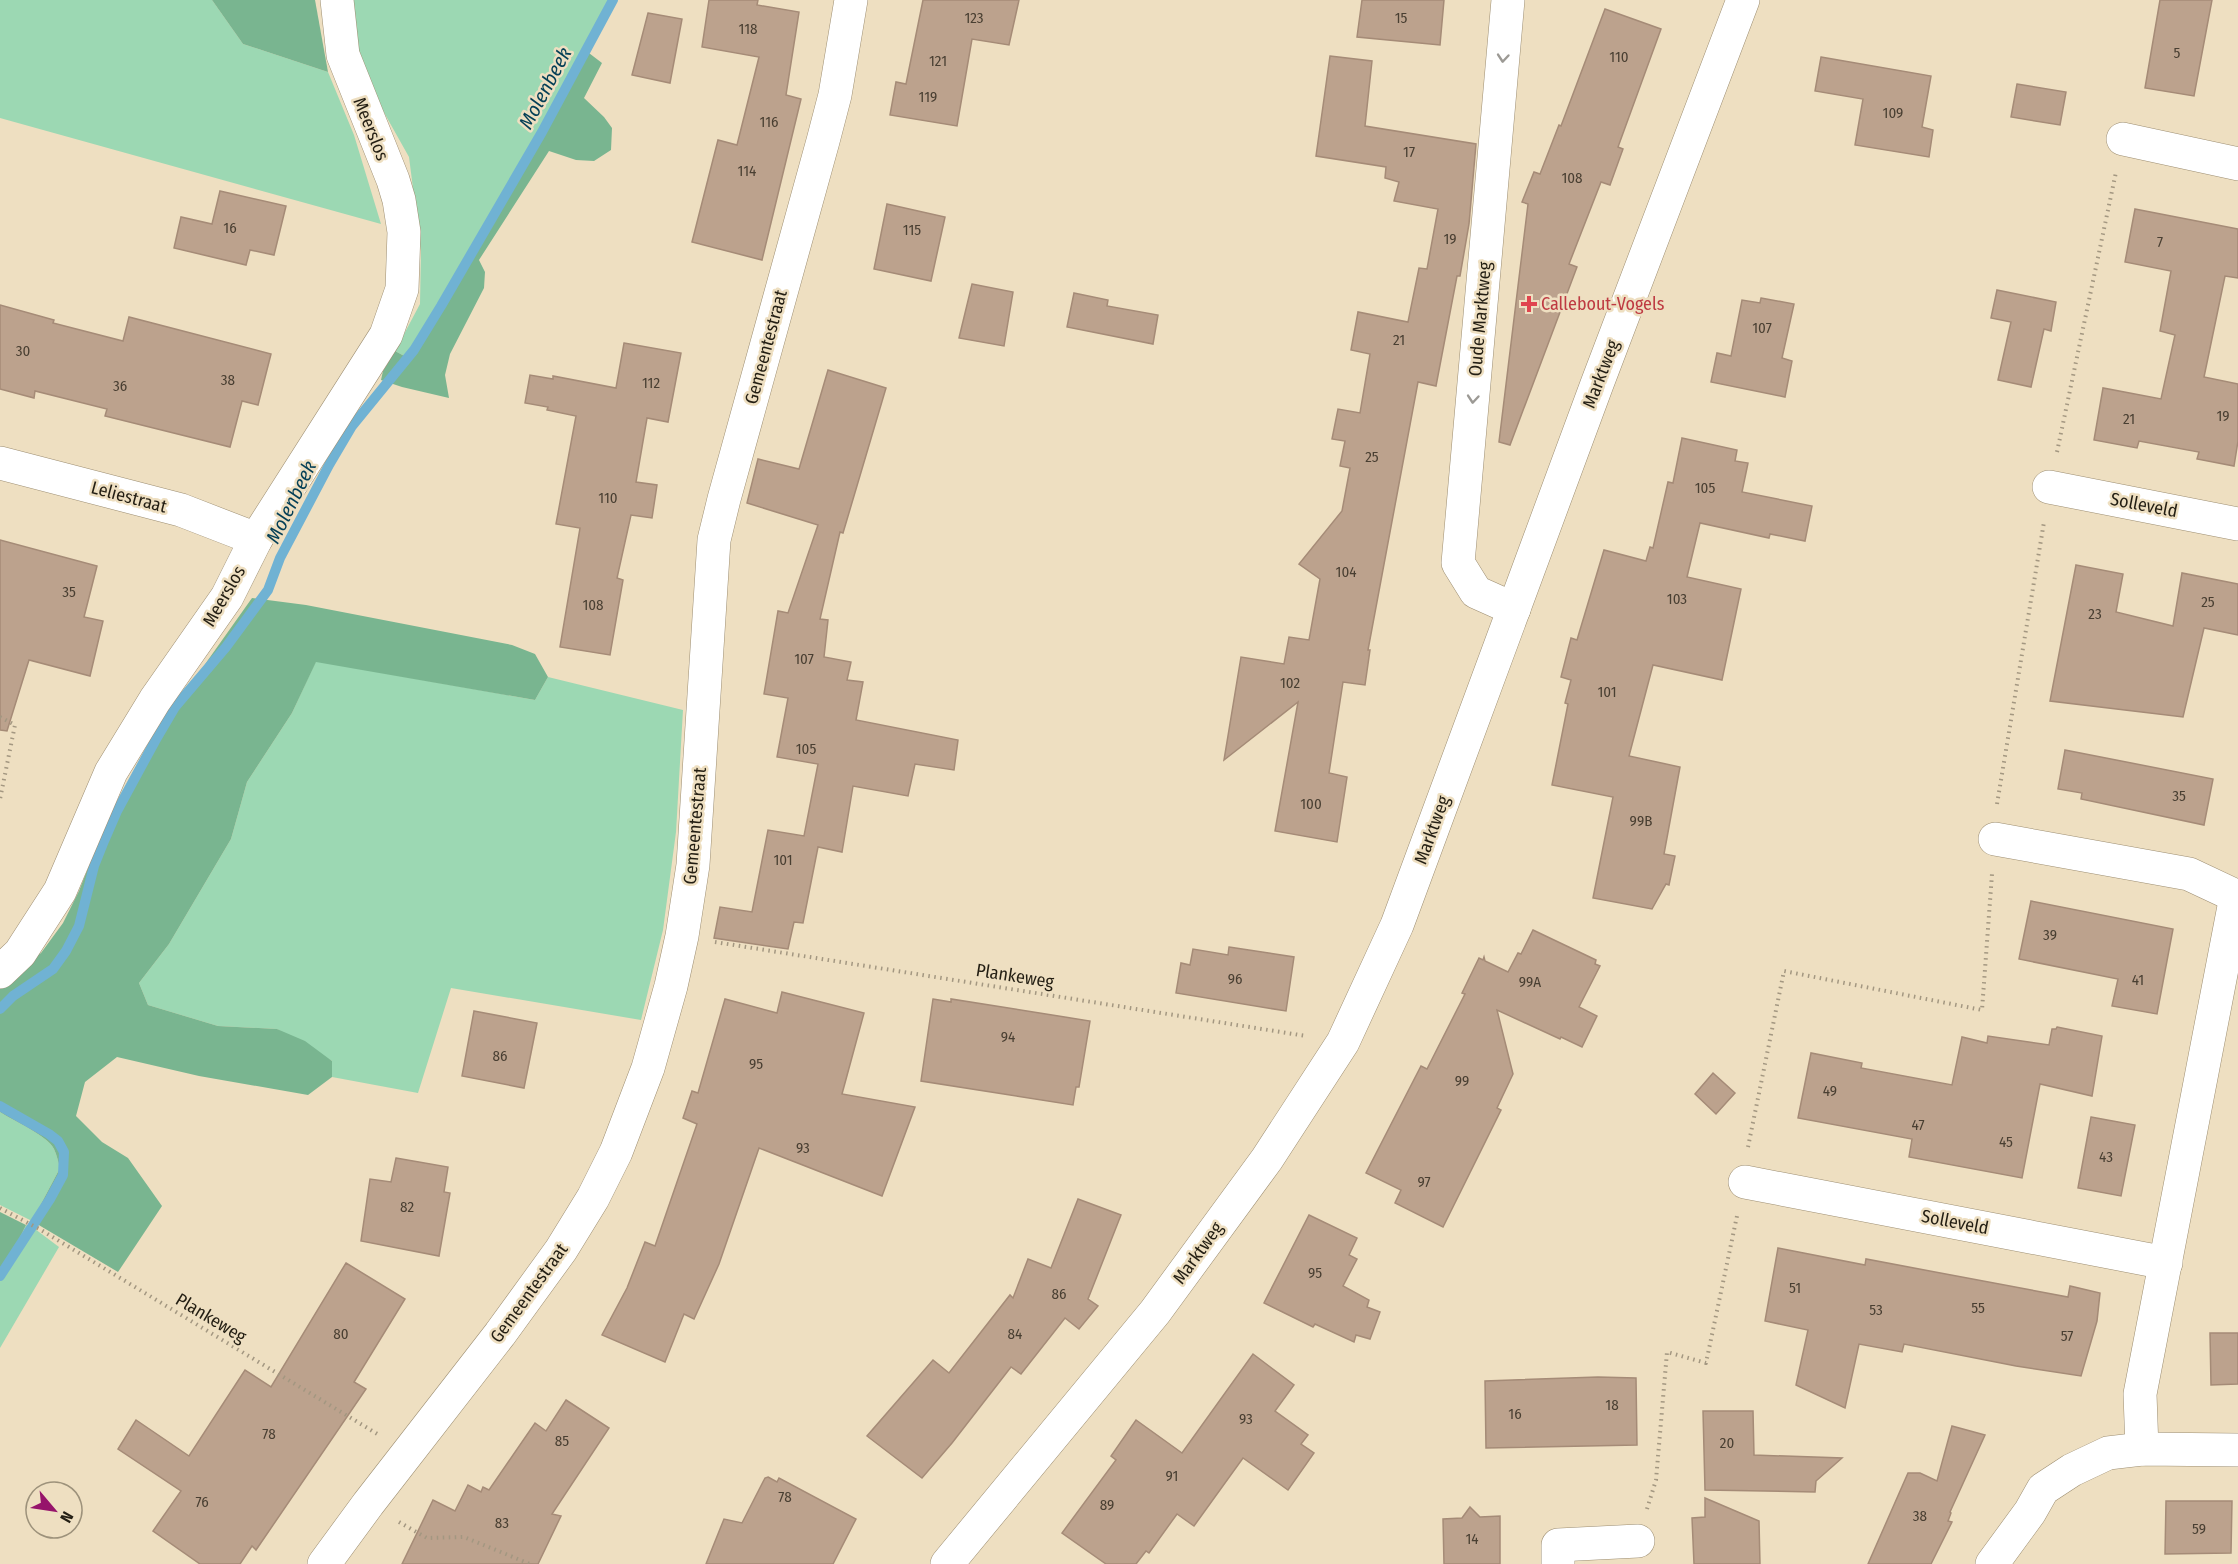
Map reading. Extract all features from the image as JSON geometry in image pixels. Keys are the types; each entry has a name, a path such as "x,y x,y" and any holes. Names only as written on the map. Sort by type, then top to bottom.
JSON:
{"street":[{"name":"Meerslos","path":"0,972 20,953 60,891 111,772 155,700 227,597 256,539 386,335 402,289 404,232 399,200 343,55 337,0"},
{"name":"Gemeentestraat","path":"324,1564 507,1325 561,1250 593,1198 616,1152 648,1068 671,986 682,936 693,865 714,540 826,130 837,84 850,0"},
{"name":"Oude Marktweg","path":"1508,0 1458,563 1476,592 1514,609"},
{"name":"Marktweg","path":"947,1564 1155,1312 1267,1159 1343,1042 1397,925 1601,374 1743,0"},
{"path":"2123,139 2238,164"},
{"name":"Leliestraat","path":"0,463 181,510 256,539"},
{"name":"Solleveld","path":"2049,487 2238,524"},
{"path":"1995,839 2189,874 2237,897 2140,1394 2142,1449"},
{"name":"Solleveld","path":"1744,1182 2166,1263"},
{"path":"1992,1564 2030,1512 2043,1489 2072,1470 2108,1453 2142,1449 2238,1450"},
{"path":"1558,1564 1558,1545 1638,1541"}],"path":[{"path":"1656,1480 1667,1352 1706,1363 1744,1182 1744,1163 1784,971 1982,1010 1995,839 1993,832 2049,487 2123,139"},
{"path":"0,717 15,725 0,799"},
{"name":"Plankeweg","path":"682,936 1343,1042"},
{"name":"Plankeweg","path":"0,1208 41,1230 326,1405 408,1452"},
{"path":"368,1504 427,1538 464,1537 530,1564"}],"green space":[{"path":"0,0 212,0 243,44 328,72 354,135 381,224 0,118"},
{"path":"212,0 315,0 328,72 243,44"},
{"path":"348,0 614,0 408,358 395,351 420,304 421,251 409,157 368,84 345,13"},
{"path":"585,50 602,63 584,98 612,128 611,150 594,161 576,160 549,151 479,260 485,272 484,288 450,354 445,375 449,398 381,380 383,371 395,351 408,358"},
{"path":"252,598 306,605 512,645 535,654 548,677 535,700 316,662 292,713 247,782 231,839 169,944 139,983 148,1005 218,1026 277,1029 305,1041 332,1061 332,1077 308,1095 199,1076 117,1057 85,1082 76,1116 102,1142 128,1158 162,1206 118,1272 32,1221 60,1168 51,1144 0,1112 0,987 12,973 41,953 63,923 79,891 101,835 137,768"},
{"path":"316,661 535,700 548,677 683,710 676,832 663,930 641,1020 451,988 418,1093 332,1077 332,1061 277,1029 218,1026 148,1005 139,983 169,944 231,839 247,782 292,713"},
{"path":"0,1112 45,1139 51,1144 57,1156 60,1168 32,1221 0,1205"},
{"path":"0,1212 26,1225 0,1279"},
{"path":"26,1225 59,1247 0,1348 0,1279"}],"building":[{"path":"709,0 758,0 757,5 799,12 786,95 801,99 762,260 692,242 718,140 737,145 759,57 702,47"},
{"path":"923,0 1019,0 1009,45 972,39 957,126 890,115 896,82 906,84"},
{"path":"1362,0 1444,0 1440,45 1357,37"},
{"path":"2160,0 2212,0 2194,96 2145,88"},
{"path":"1605,9 1661,29 1618,147 1623,149 1610,185 1601,182 1569,264 1577,267 1510,445 1499,442 1528,204 1522,202 1534,172 1540,174 1559,125 1561,126"},
{"path":"648,13 682,19 670,83 632,75"},
{"path":"1330,56 1372,61 1365,126 1476,144 1469,224 1460,276 1457,276 1436,386 1418,382 1368,650 1370,650 1365,685 1343,682 1329,773 1347,777 1337,842 1275,831 1298,702 1224,760 1241,657 1284,664 1289,637 1309,640 1320,579 1299,564 1342,511 1350,468 1340,466 1345,441 1332,439 1338,409 1360,413 1370,354 1351,350 1358,312 1408,322 1419,268 1427,269 1438,209 1394,201 1399,182 1385,178 1386,167 1316,156"},
{"path":"1821,57 1931,76 1922,127 1933,130 1929,157 1855,145 1863,99 1815,91"},
{"path":"2017,84 2066,92 2060,125 2011,117"},
{"path":"220,191 286,206 274,255 250,250 246,265 174,248 181,217 212,224"},
{"path":"887,204 945,217 931,281 874,269"},
{"path":"2135,209 2238,229 2238,278 2225,276 2204,377 2238,384 2238,441 2234,466 2197,459 2199,452 2139,441 2137,448 2094,440 2103,388 2161,399 2175,335 2160,331 2171,271 2125,262"},
{"path":"972,284 1013,292 1004,346 959,338"},
{"path":"1997,290 2056,302 2051,331 2044,329 2031,387 1998,380 2011,322 1991,318"},
{"path":"1074,293 1108,300 1107,306 1158,315 1153,344 1067,327"},
{"path":"1761,298 1794,304 1782,358 1792,361 1785,397 1711,382 1717,353 1731,356 1742,300 1760,303"},
{"path":"0,305 54,320 53,323 123,341 129,317 271,354 258,405 242,401 230,447 105,416 107,409 35,391 34,398 0,389"},
{"path":"624,343 681,353 668,422 647,418 636,482 657,485 652,518 631,515 617,578 623,580 610,655 560,647 580,528 556,524 576,416 547,410 548,407 525,403 530,375 553,379 553,376 616,388"},
{"path":"828,370 886,388 843,533 840,532 820,619 828,620 824,657 851,662 847,680 863,682 856,720 958,740 954,770 915,764 908,796 853,786 842,852 818,847 803,923 794,922 788,949 714,938 720,907 752,912 768,830 804,836 818,764 777,757 788,698 764,694 778,611 788,613 818,525 747,503 758,459 799,469"},
{"path":"1682,438 1737,450 1735,461 1748,463 1742,492 1812,506 1805,541 1770,534 1769,538 1700,523 1687,577 1741,589 1722,680 1653,665 1629,756 1680,767 1664,854 1675,856 1669,885 1666,884 1652,909 1593,898 1613,797 1552,785 1568,704 1565,703 1571,680 1561,677 1571,638 1577,640 1604,550 1646,561 1650,547 1653,548 1668,482 1673,483"},
{"path":"0,540 97,566 84,617 103,621 90,676 29,660 7,731 0,730"},
{"path":"2076,565 2123,574 2116,612 2173,626 2182,573 2238,584 2238,635 2204,628 2183,717 2050,701"},
{"path":"2065,750 2213,779 2204,825 2081,799 2082,793 2058,789"},
{"path":"2031,901 2173,929 2157,1014 2112,1006 2118,979 2019,959"},
{"path":"1533,930 1596,960 1595,964 1600,966 1579,1007 1597,1016 1582,1047 1497,1010 1513,1074 1497,1108 1501,1110 1443,1227 1395,1203 1401,1190 1366,1173 1421,1066 1427,1069 1465,994 1462,993 1479,958 1483,960 1484,957 1485,961 1508,972 1518,953 1521,954"},
{"path":"1229,947 1294,957 1286,1011 1176,993 1181,963 1190,965 1193,949 1228,955"},
{"path":"782,992 864,1013 842,1094 915,1107 882,1196 759,1148 719,1264 694,1319 684,1314 665,1362 602,1335 627,1288 645,1242 655,1246 697,1124 683,1118 692,1091 698,1093 725,999 777,1013"},
{"path":"933,999 951,1002 951,999 1090,1021 1079,1087 1076,1087 1073,1105 921,1081"},
{"path":"474,1011 537,1023 524,1088 462,1076"},
{"path":"2057,1027 2102,1036 2092,1096 2040,1084 2022,1178 1909,1157 1912,1139 1798,1118 1811,1053 1862,1063 1861,1068 1952,1085 1962,1037 1987,1043 1988,1036 2049,1045 2052,1029"},
{"path":"1713,1073 1735,1093 1716,1114 1695,1094"},
{"path":"2091,1117 2135,1125 2121,1196 2078,1188"},
{"path":"396,1158 448,1167 444,1192 450,1193 439,1256 361,1241 370,1179 391,1182"},
{"path":"1078,1199 1121,1215 1088,1299 1098,1306 1079,1329 1065,1318 1021,1374 1011,1367 922,1478 867,1436 933,1360 949,1373 1010,1295 1013,1298 1028,1259 1051,1268"},
{"path":"1309,1215 1357,1238 1349,1255 1357,1259 1343,1286 1369,1300 1367,1307 1380,1312 1370,1339 1356,1335 1354,1342 1315,1324 1313,1327 1264,1303"},
{"path":"1778,1248 1865,1265 1866,1259 2068,1297 2070,1286 2100,1293 2097,1321 2081,1376 1904,1344 1902,1352 1859,1344 1845,1408 1796,1385 1808,1330 1765,1321"},
{"path":"346,1263 405,1299 354,1382 366,1389 256,1550 252,1546 240,1564 200,1564 153,1531 181,1491 118,1449 136,1420 189,1456 245,1370 271,1387"},
{"path":"2210,1333 2238,1333 2238,1384 2211,1385"},
{"path":"1253,1354 1294,1385 1275,1411 1308,1435 1301,1444 1314,1453 1288,1490 1243,1458 1194,1526 1177,1514 1149,1553 1146,1551 1136,1564 1106,1564 1062,1533 1116,1460 1111,1456 1136,1420 1182,1453"},
{"path":"1636,1378 1637,1445 1486,1448 1485,1381"},
{"path":"566,1400 609,1428 552,1514 561,1516 538,1564 402,1564 433,1500 455,1511 468,1485 481,1492 483,1487 489,1490 535,1423 546,1431"},
{"path":"1703,1411 1753,1411 1754,1455 1842,1458 1816,1481 1815,1492 1705,1490"},
{"path":"1952,1426 1985,1435 1950,1512 1948,1521 1952,1522 1931,1564 1868,1564 1908,1473 1920,1473 1937,1481"},
{"path":"768,1477 777,1482 779,1478 856,1519 833,1564 706,1564 724,1519 742,1523 765,1478"},
{"path":"1705,1498 1759,1521 1760,1564 1694,1564 1692,1518 1705,1517"},
{"path":"2166,1501 2232,1501 2231,1553 2165,1554"},
{"path":"1470,1507 1480,1517 1500,1516 1500,1564 1444,1564 1443,1519 1462,1518"}],"waterway":[{"name":"Molenbeek","path":"0,1009 13,996 53,969 66,951 79,926 94,866 104,841 117,811 155,741 175,707 226,647 268,590 280,558 329,465 352,426 414,350 441,306 542,132 613,0"},
{"name":"Molenbeek","path":"0,1106 49,1134 58,1141 64,1152 63,1175 0,1276"}],"place":[{"name":"Callebout-Vogels","path":"1529,304"}]}
